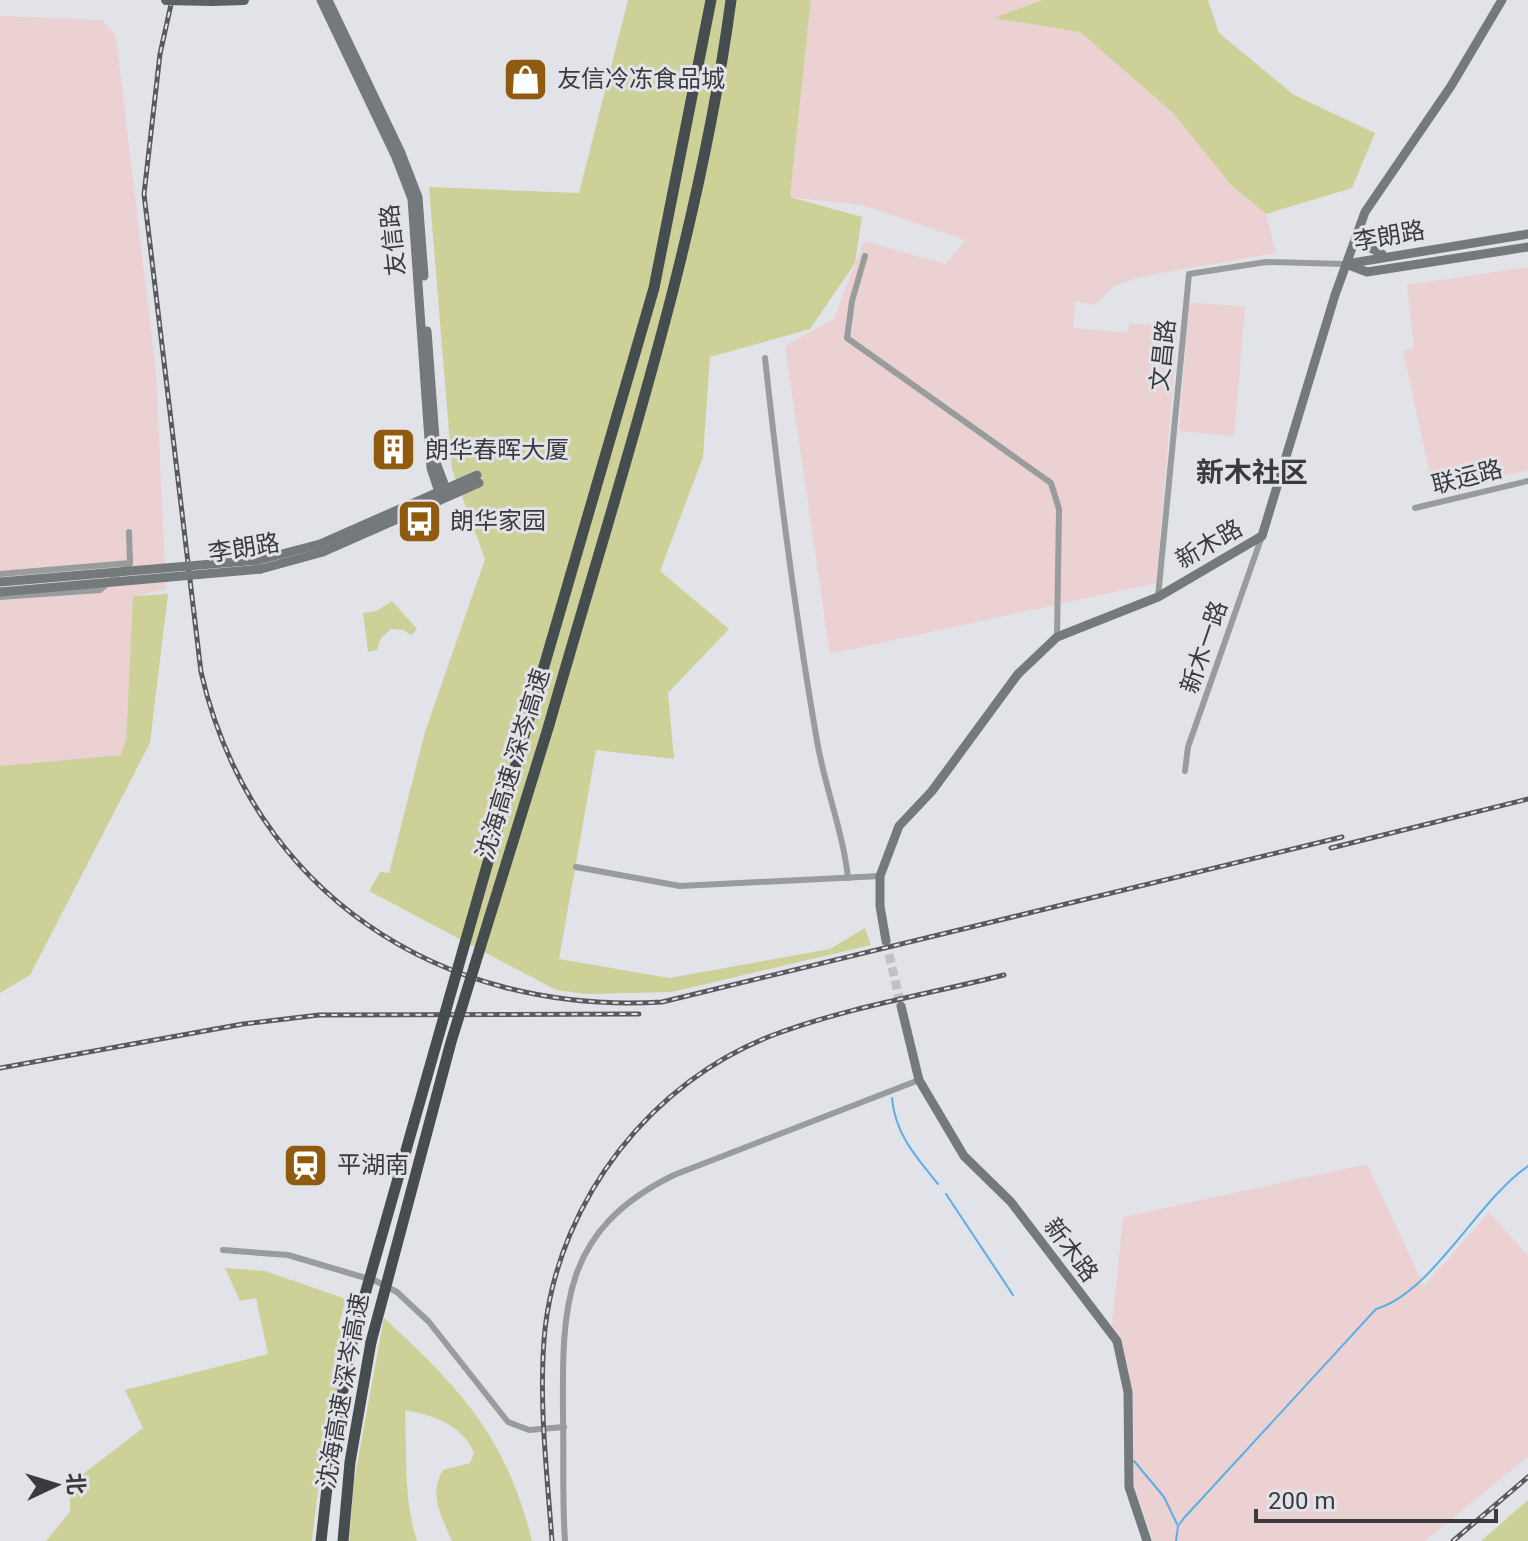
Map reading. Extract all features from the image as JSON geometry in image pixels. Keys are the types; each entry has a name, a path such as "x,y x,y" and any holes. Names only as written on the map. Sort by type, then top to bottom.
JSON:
{"highway":[{"name":"沈海高速 深岑高速","path":"321,1541 331,1452 354,1333 654,288 711,0"},
{"name":"沈海高速 深岑高速","path":"343,1541 350,1462 371,1342 451,1042 549,725 676,287 706,154 731,0"}],"main road":[{"path":"166,0 244,0"}],"street":[{"name":"友信路","path":"321,0 395,155 412,199 431,468 442,491"},
{"name":"友信路","path":"328,0 401,153 418,197 437,465 442,491"},
{"name":"新木路","path":"886,941 880,906 880,876 899,826 932,791 1018,674 1057,637 1158,597 1262,536 1360,225 1373,197 1439,105 1502,0"},
{"path":"1360,225 1367,246 1386,255"},
{"name":"李朗路","path":"1346,264 1528,234"},
{"name":"李朗路","path":"1346,264 1367,272 1528,247"},
{"path":"865,256 852,301 847,338 1051,483 1059,509 1057,637"},
{"name":"文昌路","path":"1158,597 1189,274 1266,262 1346,264"},
{"path":"765,358 783,522 805,669 823,778 844,841 848,878"},
{"name":"李朗路","path":"0,582 260,564 320,544 442,491 478,479 323,552 260,564 0,594"},
{"name":"联运路","path":"1415,508 1528,481"},
{"path":"0,594 100,590 130,563 129,532"},
{"name":"新木一路","path":"1185,771 1188,747 1262,536"},
{"path":"0,574 130,563"},
{"path":"576,867 680,886 880,876"},
{"name":"新木路","path":"901,1006 919,1080 964,1156 1011,1202 1117,1341 1128,1392 1129,1487 1147,1541"},
{"path":"565,1541 562,1336 566,1308 587,1250 619,1208 674,1175 919,1080"},
{"path":"223,1250 288,1255 340,1268 386,1287 429,1322 508,1422 529,1430 564,1427"}],"shaded area":[{"path":"811,0 1042,0 995,18 1080,32 1173,113 1231,185 1266,214 1276,253 1144,276 1114,286 1094,305 1075,301 1073,328 1128,333 1129,323 1178,327 1156,583 830,654 785,346 834,319 864,241 945,264 966,240 862,205 790,197"},
{"path":"0,16 102,20 116,36 156,374 166,589 133,596 126,740 121,755 0,766"},
{"path":"1528,267 1528,470 1434,492 1403,351 1414,348 1407,285"},
{"path":"1189,302 1245,307 1234,436 1179,431"},
{"path":"1367,1164 1424,1286 1489,1212 1528,1256 1528,1456 1425,1541 1153,1541 1134,1486 1133,1392 1122,1339 1112,1326 1123,1217"}],"green space":[{"path":"628,0 811,0 790,197 862,217 855,263 810,329 710,357 703,457 660,571 729,629 668,693 674,759 596,750 559,959 669,978 830,949 865,928 871,945 672,992 586,994 556,990 369,891 380,872 389,873 425,732 485,559 452,469 429,187 579,193"},
{"path":"1042,0 1208,0 1219,33 1294,95 1375,133 1352,188 1266,214 1231,185 1173,113 1080,32 994,18"},
{"path":"168,594 150,743 30,975 0,993 0,766 121,755 126,740 133,596"},
{"path":"392,601 417,629 411,635 403,630 391,629 381,638 377,650 368,652 363,613 376,611"},
{"path":"225,1268 265,1271 346,1299 338,1328 349,1332 321,1464 312,1541 46,1541 70,1512 70,1484 143,1428 125,1390 268,1354 256,1298 240,1301"},
{"path":"384,1318 436,1368 477,1417 509,1472 532,1541 452,1541 438,1506 439,1479 443,1470 470,1463 474,1453 455,1428 426,1415 405,1410 408,1492 417,1541 349,1541 354,1481"},
{"path":"1528,1500 1528,1541 1481,1541"}],"waterway":[{"path":"892,1098 902,1134 938,1184"},
{"path":"1176,1541 1178,1526 1184,1518 1376,1309 1397,1300 1416,1285 1491,1201 1528,1166"},
{"path":"946,1194 1013,1295"},
{"path":"1134,1461 1164,1497 1177,1524"}],"tunnel":[{"path":"886,941 901,1006"}],"railway":[{"path":"172,0 160,54 144,194 201,672 226,750 263,819 311,877 367,925 432,962 503,987 581,1001 662,1002 1342,837"},
{"path":"1331,848 1528,799"},
{"path":"552,1541 543,1409 545,1329 554,1281 570,1235 592,1191 620,1150 652,1113 690,1081 731,1055 776,1034 860,1008 1004,975"},
{"path":"0,1068 243,1024 319,1015 639,1014"},
{"path":"1453,1541 1528,1477"}],"place":[{"name":"友信冷冻食品城","path":"526,79"},
{"name":"朗华春晖大厦","path":"394,450"},
{"name":"朗华家园","path":"419,521"},
{"name":"平湖南","path":"306,1165"}],"district":[{"name":"新木社区","path":"1252,472"}]}
